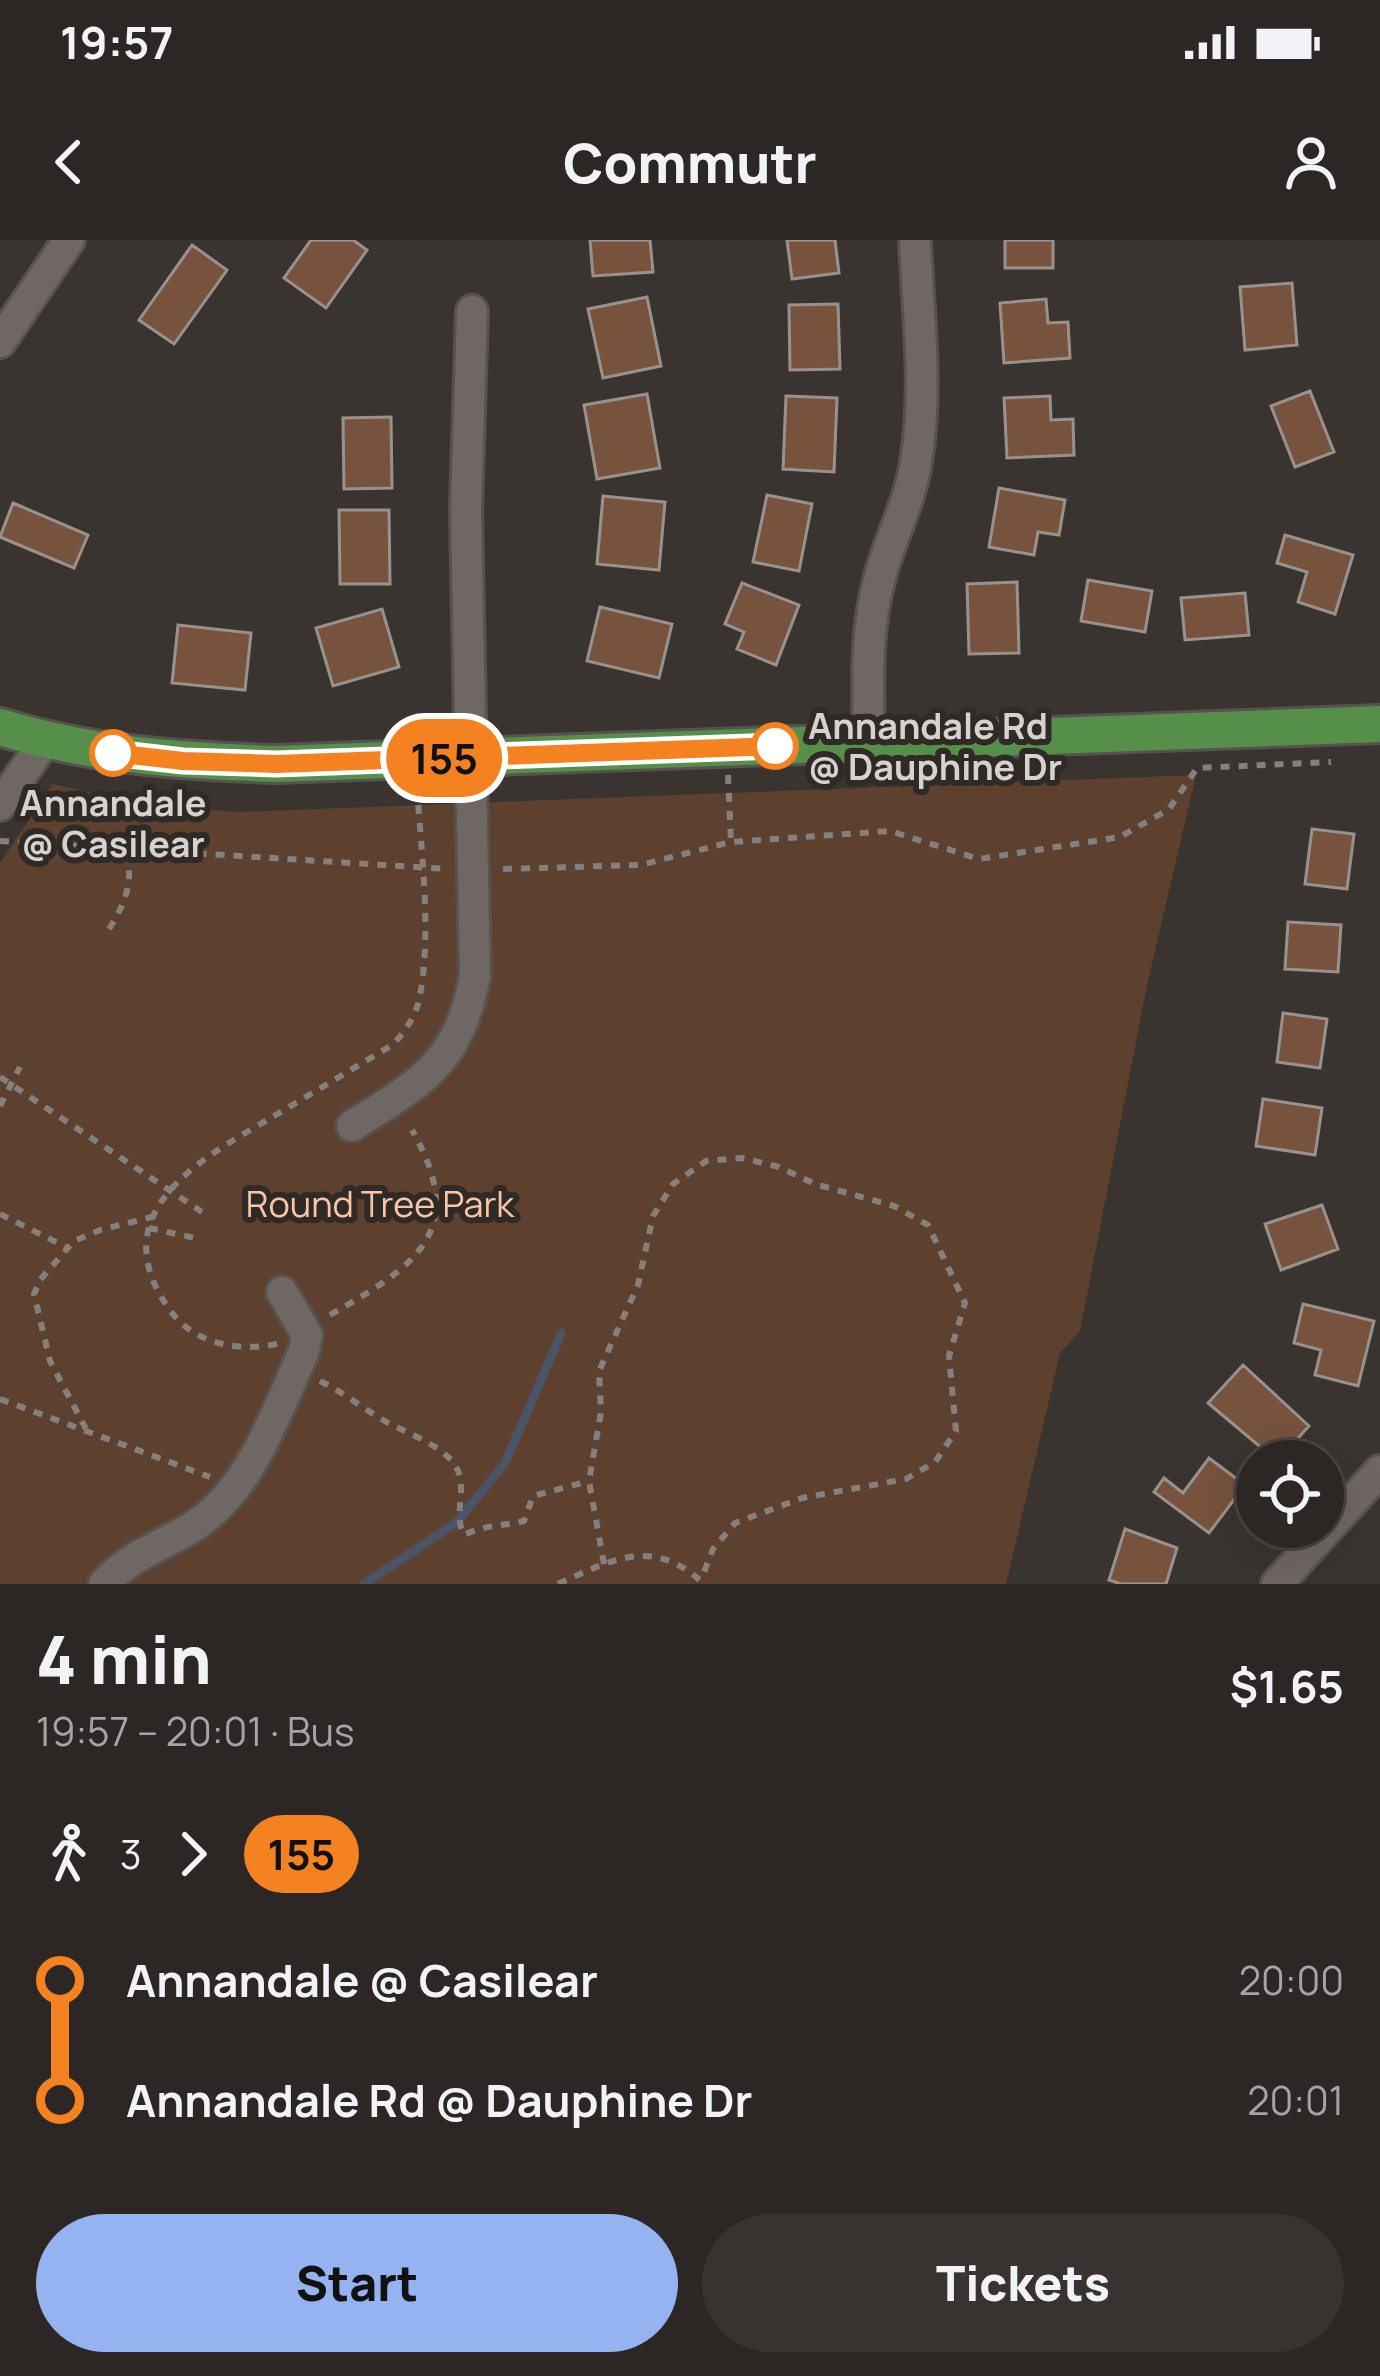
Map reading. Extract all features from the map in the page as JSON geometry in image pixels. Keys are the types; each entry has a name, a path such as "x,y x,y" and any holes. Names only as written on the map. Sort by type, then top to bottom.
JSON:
{"main road":[{"path":"0,727 45,741 183,761 472,758 1380,724"}],"street":[{"path":"0,342 69,240"},
{"path":"869,742 869,627 880,575 907,504 918,444 915,240"},
{"path":"352,1126 412,1088 442,1062 467,1017 476,976 466,510 472,311"},
{"path":"0,805 45,741"},
{"path":"104,1584 123,1563 200,1522 235,1487 304,1341 282,1292"},
{"path":"1276,1584 1380,1471"}],"path":[{"path":"727,748 730,842"},
{"path":"412,1130 427,1156 436,1195 433,1222 422,1245 395,1278 304,1341 259,1348 215,1344 176,1320 158,1293 149,1265 149,1228 169,1189 204,1157 394,1044 410,1024 420,996 422,869 416,759"},
{"path":"0,841 472,870 640,865 730,842 890,831 979,860 1120,837 1169,809 1197,769 1331,763"},
{"path":"109,929 126,902 128,858 124,849"},
{"path":"0,1106 20,1066"},
{"path":"0,1077 208,1216"},
{"path":"558,1584 604,1564 647,1553 675,1561 702,1582 713,1550 735,1523 802,1498 905,1479 935,1462 956,1431 949,1356 965,1303 928,1225 893,1206 742,1158 706,1161 673,1184 652,1216 638,1285 599,1371 601,1412 589,1481 604,1564"},
{"path":"0,1214 68,1248"},
{"path":"86,1429 50,1361 34,1294 68,1248 100,1230 152,1217"},
{"path":"149,1228 195,1238"},
{"path":"304,1341 320,1381 347,1393 453,1461 462,1483 457,1522 464,1535 486,1525 524,1521 533,1496 589,1481"},
{"path":"0,1399 235,1487"}],"green space":[{"name":"Round Tree Park","path":"1196,775 1147,985 1080,1331 1060,1353 1006,1584 0,1584 0,863 53,784 144,805 238,812"}],"building":[{"path":"311,240 353,240 367,250 326,308 284,278"},
{"path":"590,240 650,240 653,272 593,276"},
{"path":"787,240 835,240 839,273 792,279"},
{"path":"1005,240 1053,240 1053,268 1005,268"},
{"path":"192,245 227,270 174,344 139,320"},
{"path":"1292,283 1297,345 1245,350 1240,287"},
{"path":"647,297 661,366 603,378 588,309"},
{"path":"1046,299 1048,323 1068,322 1070,358 1004,363 1000,303"},
{"path":"838,304 840,369 790,370 789,305"},
{"path":"1310,391 1334,452 1295,467 1271,406"},
{"path":"647,394 660,468 597,479 584,405"},
{"path":"786,396 837,398 834,472 783,469"},
{"path":"1050,396 1051,420 1073,419 1074,455 1007,458 1004,398"},
{"path":"391,417 392,488 344,489 343,418"},
{"path":"999,488 1065,500 1059,535 1038,532 1034,555 989,547"},
{"path":"767,495 812,504 799,571 753,562"},
{"path":"603,496 665,502 659,570 597,564"},
{"path":"13,503 88,535 74,568 0,537"},
{"path":"339,510 389,510 390,584 340,584"},
{"path":"1285,535 1353,555 1335,614 1298,602 1307,572 1277,563"},
{"path":"1088,580 1152,591 1145,632 1081,621"},
{"path":"1017,582 1019,653 969,654 967,584"},
{"path":"742,583 799,605 776,665 737,649 744,632 725,624"},
{"path":"1245,593 1249,635 1185,640 1181,598"},
{"path":"600,607 672,624 659,678 587,661"},
{"path":"382,609 399,667 333,686 316,628"},
{"path":"178,625 251,633 245,690 172,683"},
{"path":"1312,829 1354,834 1347,889 1305,884"},
{"path":"1288,922 1341,925 1338,972 1285,969"},
{"path":"1283,1013 1327,1019 1320,1068 1277,1062"},
{"path":"1263,1099 1322,1108 1315,1155 1256,1146"},
{"path":"1322,1205 1338,1249 1281,1270 1265,1224"},
{"path":"1303,1304 1374,1321 1358,1386 1315,1375 1321,1350 1294,1343"},
{"path":"1243,1365 1309,1426 1296,1440 1252,1440 1208,1403"},
{"path":"1209,1458 1236,1478 1236,1497 1209,1533 1154,1492 1164,1478 1183,1493"},
{"path":"1125,1529 1177,1548 1166,1584 1109,1580"}],"waterway":[{"path":"364,1584 457,1522 505,1463 561,1334"}],"bus line":[{"name":"155","path":"113,753 276,764 775,746"}],"place":[{"name":"Annandale Rd @ Dauphine Dr","path":"775,746"},
{"name":"Annandale @ Casilear","path":"113,753"}]}
